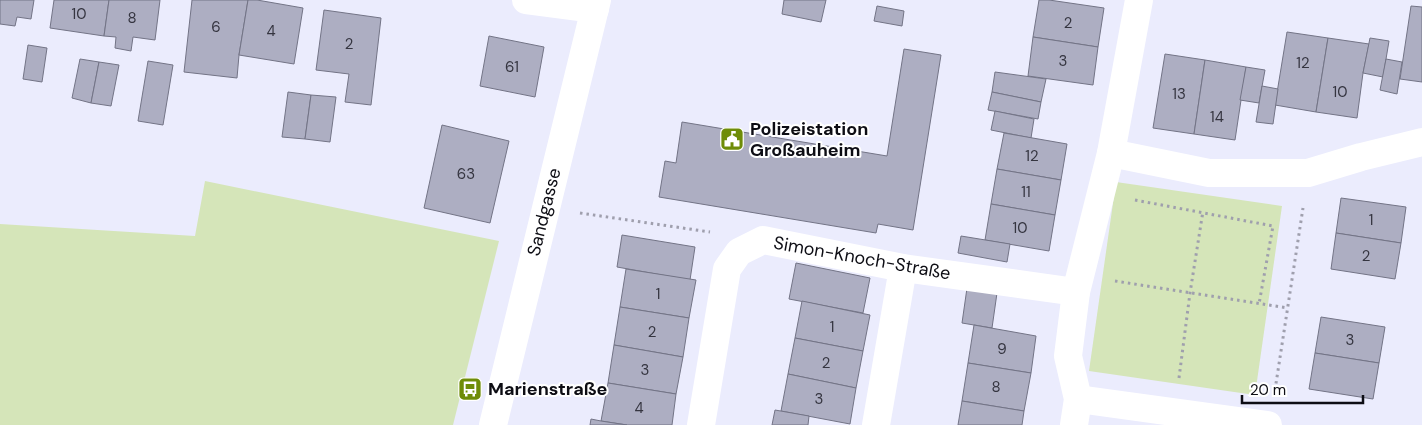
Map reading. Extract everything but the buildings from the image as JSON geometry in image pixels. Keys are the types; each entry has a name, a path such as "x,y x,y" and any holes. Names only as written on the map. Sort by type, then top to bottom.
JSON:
{"street":[{"path":"526,0 596,5"},
{"path":"1139,0 1111,153 1077,284 1068,356 1076,412 1174,413 1268,425"},
{"name":"Sandgasse","path":"492,425 596,5"},
{"path":"1111,153 1209,173 1308,173 1361,157 1422,142"},
{"name":"Simon-Knoch-Straße","path":"701,425 727,269 739,252 762,240 903,268 1077,284"},
{"path":"876,425 903,268"}],"path":[{"path":"1174,413 1209,173"},
{"path":"1274,396 1308,173"},
{"path":"1131,200 1273,226 1259,304"},
{"path":"545,207 762,240"},
{"path":"1116,281 1118,272"},
{"path":"1077,284 1116,281 1288,308"}],"green space":[{"path":"205,181 499,241 453,425 0,425 0,224 195,236"},
{"path":"1116,182 1282,206 1255,395 1089,371"}],"place":[{"name":"Polizeistation Großauheim","path":"732,139"},
{"name":"Marienstraße","path":"470,389"}]}
